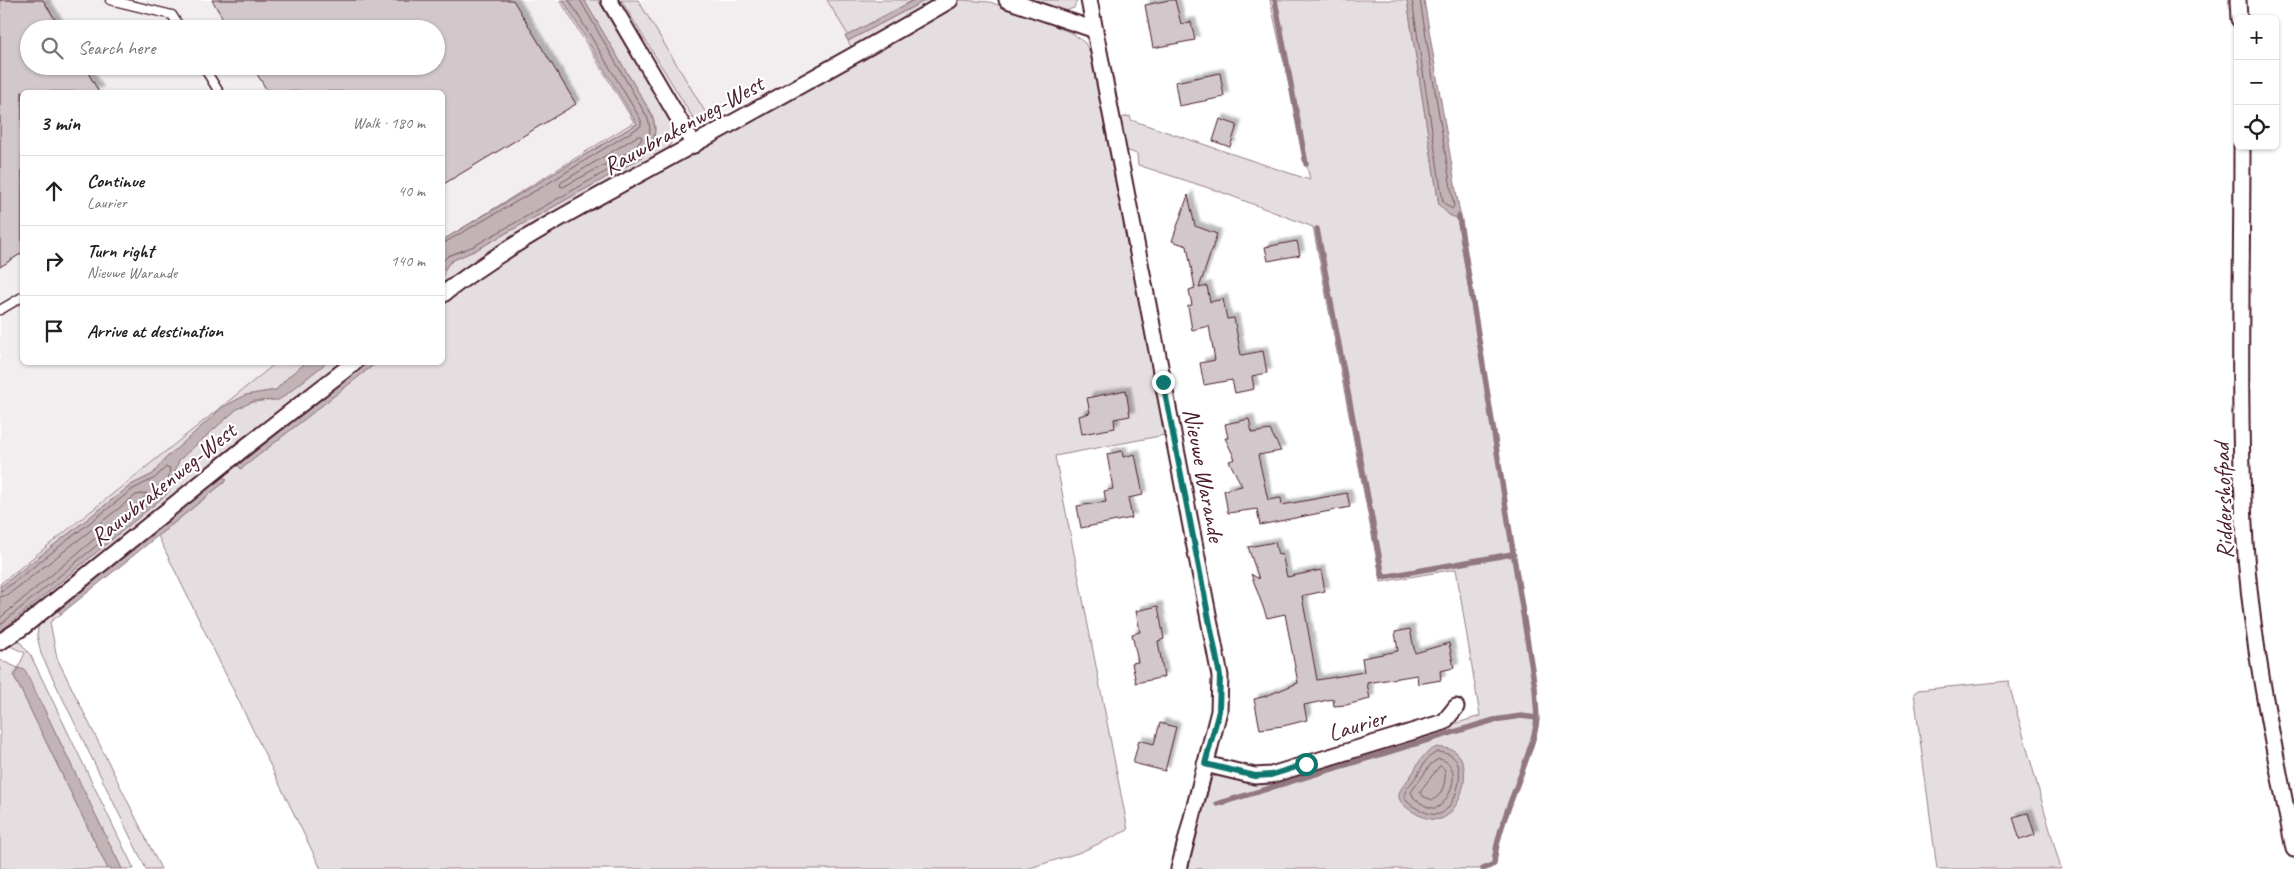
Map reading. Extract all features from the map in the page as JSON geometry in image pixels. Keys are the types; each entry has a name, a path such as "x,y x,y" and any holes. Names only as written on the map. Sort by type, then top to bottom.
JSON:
{"street":[{"path":"609,0 694,145"},
{"name":"Rauwbrakenweg-West","path":"445,293 554,221 694,145 950,0"},
{"path":"1007,0 1095,30"},
{"name":"Nieuwe Warande","path":"1089,0 1220,676 1219,711 1179,869"},
{"path":"2238,0 2239,15"},
{"name":"Riddershofpad","path":"2242,150 2244,525 2251,606 2262,686 2294,849"},
{"name":"Rauwbrakenweg-West","path":"0,642 23,627 248,444 351,365"},
{"name":"Laurier","path":"1205,764 1255,776 1271,775 1444,722 1456,707"}],"lane":[{"path":"110,0 172,15 175,20"},
{"path":"209,75 218,90"},
{"path":"0,310 20,298"}],"shaded area":[{"path":"0,0 833,0 862,45 545,202 445,267 445,90 20,90 20,365 315,365 0,609"},
{"path":"560,0 563,0 638,123 445,239 445,239 634,122"},
{"path":"584,0 598,0 670,120 673,129 672,141 665,152 524,231 445,284 445,270 452,262 641,158 654,138 655,127 652,115"},
{"path":"621,0 638,0 707,115 709,122 702,122 693,118"},
{"path":"827,0 914,0 848,35"},
{"path":"926,0 940,0 853,50 848,41"},
{"path":"960,0 990,2 1074,34 1085,43 1090,53 1165,435 1055,456 1128,830 1081,852 1027,869 321,869 158,536 226,481 223,476 58,610 61,614 50,622 57,658 161,869 146,869 41,654 37,635 39,621 359,365 363,365 238,465 241,469 373,365 445,365 445,297 485,268"},
{"path":"1036,0 1077,0 1074,8 1065,11"},
{"path":"1270,0 1407,0 1439,205 1449,215 1457,218 1537,699 1538,724 1536,736 1496,849 1494,864 1483,869 1188,869 1212,777 1220,775 1267,781 1480,716 1456,569 1381,582 1313,227 1221,192 1138,165 1137,154 1126,150 1120,118 1130,116 1131,120 1310,180"},
{"path":"274,365 304,365 290,375 276,390 246,395 223,407 165,459 153,474 131,485 0,587 0,584"},
{"path":"323,365 340,365 0,637 0,632 168,493 179,460 237,409 248,403 282,398"},
{"path":"14,641 20,642 31,656 134,869 122,869 25,670 14,676 108,869 0,869 0,660 18,668 25,653 8,645"},
{"path":"2008,681 2061,869 1937,869 1914,693 1918,690"}],"water":[{"path":"563,0 584,0 652,115 655,133 652,144 641,158 476,250 451,261 445,268 445,239 637,124"},
{"path":"914,0 926,0 848,41 845,36 848,35"},
{"path":"1407,0 1424,0 1460,214 1457,218 1449,215 1439,205"},
{"path":"303,365 323,365 279,400 254,401 237,409 179,460 168,493 0,632 0,587 131,485 153,474 165,459 223,407 246,395 276,390 290,375"},
{"path":"363,365 373,365 241,469 238,465"},
{"path":"223,476 227,480 61,614 58,610"},
{"path":"18,668 25,670 122,869 108,869 14,676"},
{"path":"1437,747 1456,752 1464,768 1463,789 1459,799 1448,815 1441,819 1424,817 1415,813 1401,802 1399,797 1402,787 1421,759 1429,751"}],"building":[{"path":"0,0 43,0 55,20 20,20 20,75 89,75 98,90 20,90 20,254 0,267"},
{"path":"212,0 513,0 576,104 445,183 445,90 267,90 258,75 445,75 445,20 224,20"},
{"path":"1175,0 1181,24 1191,22 1195,40 1153,48 1145,5"},
{"path":"1220,73 1224,97 1179,106 1175,82"},
{"path":"1220,119 1237,125 1230,147 1213,141"},
{"path":"1188,195 1195,226 1217,234 1199,288 1207,286 1210,302 1223,299 1227,319 1234,318 1241,355 1263,351 1267,373 1252,376 1254,389 1235,393 1232,380 1204,385 1200,363 1215,360 1209,326 1192,330 1188,306 1192,305 1189,290 1195,288 1187,246 1172,241"},
{"path":"1297,241 1300,255 1268,261 1265,247"},
{"path":"1126,390 1130,416 1114,419 1115,428 1082,434 1079,416 1090,413 1087,398"},
{"path":"1249,419 1252,433 1270,430 1281,451 1258,455 1268,500 1281,498 1282,505 1347,493 1350,507 1260,525 1257,509 1228,513 1224,490 1242,486 1229,461 1235,459 1225,438 1228,438 1225,424"},
{"path":"1122,451 1123,457 1135,454 1143,495 1128,498 1132,518 1081,528 1077,506 1106,502 1104,491 1113,489 1107,454"},
{"path":"1275,542 1278,555 1282,554 1287,577 1321,570 1325,591 1302,596 1317,680 1364,672 1362,658 1398,651 1395,632 1410,629 1415,653 1449,643 1454,668 1440,671 1441,680 1418,684 1417,675 1367,683 1370,699 1346,705 1334,706 1333,699 1304,705 1307,720 1260,729 1254,699 1298,683 1285,614 1267,618 1251,574 1259,579 1248,547"},
{"path":"1158,606 1164,639 1158,641 1164,677 1136,683 1132,663 1138,662 1132,634 1140,632 1136,611"},
{"path":"1160,723 1176,727 1165,771 1133,763 1139,740 1154,744"},
{"path":"2028,813 2035,835 2020,840 2013,817"}],"waterway":[{"path":"1275,0 1306,164"},
{"path":"1459,216 1535,688 1537,718"},
{"path":"1317,229 1383,577 1512,554"},
{"path":"1217,804 1494,720 1521,716 1537,718 1531,746 1502,826 1494,864 1483,869"}],"route":[{"path":"1163,382 1220,676 1219,711 1205,764 1255,776 1271,775 1306,764"}]}
